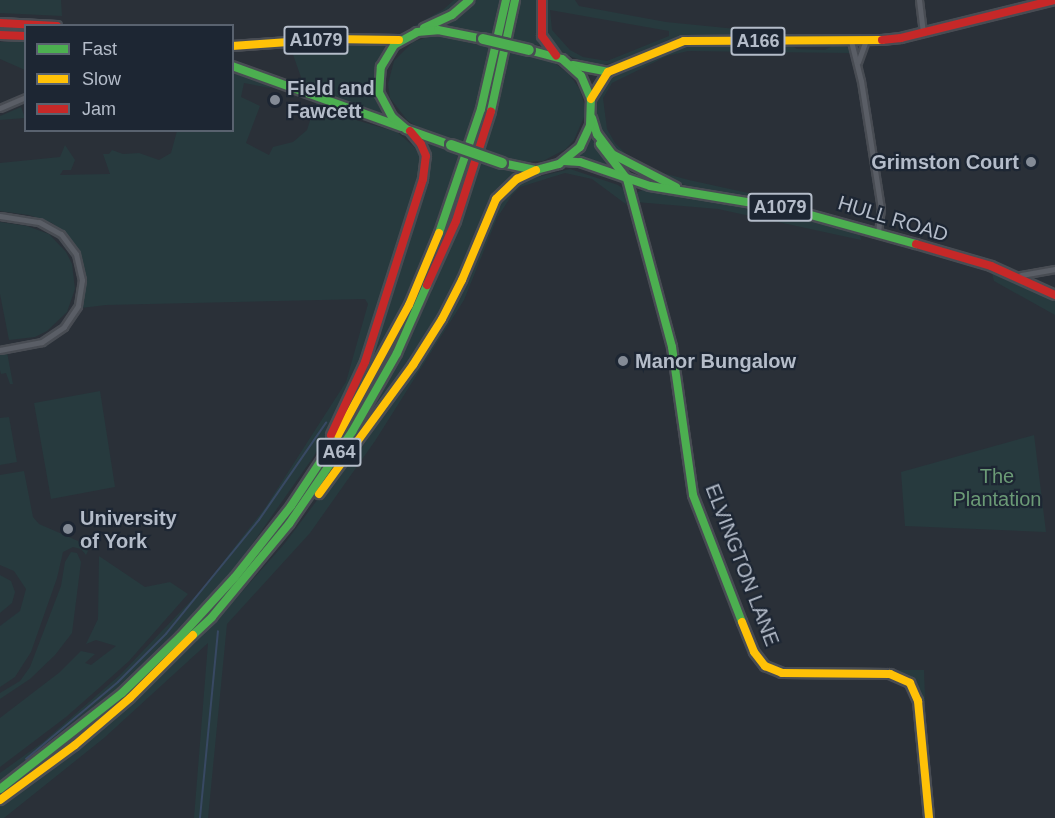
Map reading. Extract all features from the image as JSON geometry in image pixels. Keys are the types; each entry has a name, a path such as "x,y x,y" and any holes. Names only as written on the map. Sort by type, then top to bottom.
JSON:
{"main road":[{"path":"322,460 331,435 365,362 423,179 426,156 421,144 392,117 382,102 378,84 384,59 399,40 452,15 469,0"},
{"name":"A64","path":"0,789 113,700 180,637 235,577 322,460 369,383 426,268 461,175 482,109 506,0"},
{"name":"A64","path":"0,800 75,745 162,669 219,609 290,524 362,416 397,354 434,275 474,170 500,76 516,0"},
{"path":"290,524 311,505 413,366 462,280 496,199 517,179 564,161 585,138 591,115 591,99 585,82 542,36 542,0"},
{"name":"A166","path":"608,72 667,46 689,40 866,41 923,33 1054,0"},
{"path":"0,23 24,24"},
{"path":"417,32 438,30 483,39 529,50 588,69 608,72 591,99"},
{"path":"0,35 24,36"},
{"name":"A1079","path":"234,46 331,39 399,40"},
{"name":"A1079","path":"234,67 407,129"},
{"name":"HULL ROAD","path":"591,115 597,134 617,158 680,189"},
{"path":"407,129 502,163 536,170"},
{"name":"ELVINGTON LANE","path":"597,134 604,153 627,179 672,347 693,495 754,652 765,666 775,672 890,674 910,683 918,701 928,818"},
{"name":"HULL ROAD","path":"564,161 580,162 627,179 663,188 680,189 814,214 1014,275 1055,295"}],"street":[{"path":"919,0 923,33"},
{"path":"851,41 857,64 881,208 878,233"},
{"path":"857,64 866,41"},
{"path":"0,108 24,98"},
{"path":"0,216 39,222 61,234 76,255 82,280 78,306 64,327 42,342 1,350"},
{"path":"1014,275 1034,274 1054,269"},
{"path":"1040,287 1044,276 1054,269"}],"green space":[{"path":"0,0 61,0 62,16 0,13"},
{"path":"454,0 465,0 439,19 409,29 444,9"},
{"path":"473,0 502,0 495,36 443,26"},
{"path":"520,0 539,0 539,38 542,46 512,40"},
{"path":"546,0 575,0 579,6 666,22 776,33 756,38 684,37 668,40 626,59 607,64 593,64 561,51 546,33","holes":["550,10 669,31 669,36 607,61 583,57 570,50 552,30"]},
{"path":"428,37 445,37 492,48 467,145 420,129 407,120 390,98 388,84 394,61 413,42"},
{"path":"0,42 24,42 24,70 0,59"},
{"path":"337,42 390,46 377,71 385,117 303,83 290,46"},
{"path":"689,43 792,46 797,49 825,50 836,44 850,48 852,53 688,51 667,56 612,83 603,98 607,129 615,143 630,158 655,171 785,201 696,188 667,180 625,161 600,131 594,109 595,97 606,81 615,74"},
{"path":"509,52 542,57 556,64 569,74 579,88 584,103 584,117 574,140 566,149 543,161 519,162 484,151"},
{"path":"234,73 271,85 270,88 244,83 241,97 260,106 246,143 269,155 273,147 293,142 307,130 316,102 356,120 397,132 421,153 421,169 371,337 339,412 314,456 229,577 131,677 85,718 0,784 0,773 43,742 120,675 201,590 265,508 346,382 368,304 365,299 106,305 81,308 86,279 78,250 67,235 52,223 29,215 0,211 0,163 60,157 65,145 75,160 71,170 63,170 60,175 110,174 103,154 109,154 112,150 123,154 139,153 159,160 171,153 177,132 234,132"},
{"path":"21,107 24,118 0,120 0,116"},
{"path":"590,136 602,154 619,170 575,157"},
{"path":"424,141 451,148 463,156 410,295 348,414 425,188 432,159"},
{"path":"480,162 519,174 503,185 442,313 366,427 363,425 433,286 459,223"},
{"path":"570,169 618,185 624,189 627,205 592,179 565,173 520,187 512,195 497,218 464,300 375,441 310,533 227,624 208,818 194,818 208,643 104,738 4,818 0,818 0,805 118,714 223,613 285,543 407,380 501,200 521,181"},
{"path":"645,189 691,199 788,212 859,231 861,240 718,209 636,202 638,192"},
{"path":"0,222 27,226 49,234 66,252 72,264 75,289 67,312 47,331 35,337 9,340 0,294"},
{"path":"991,269 1055,300 1055,315 994,281"},
{"path":"7,352 13,384 10,384 6,373 1,374 0,370 0,353"},
{"path":"100,391 115,487 51,499 34,403"},
{"path":"9,417 17,462 0,465 0,418"},
{"name":"The Plantation","path":"1034,435 1046,532 905,526 901,472"},
{"path":"24,471 33,517 39,524 78,541 88,551 86,555 81,549 73,547 63,552 57,578 31,652 15,677 0,687 0,626 20,611 26,589 14,571 0,565 0,475"},
{"path":"71,552 77,553 81,562 72,633 55,655 30,679 0,699 0,693 20,681 30,667 61,586 65,562"},
{"path":"99,556 145,587 170,582 188,594 129,661 66,717 0,767 0,718 60,672 81,651 95,654 85,663 91,665 116,646 96,640 86,644 98,619"},
{"path":"0,575 11,581 15,592 12,603 0,613"},
{"path":"887,670 924,670 927,752 918,690 901,674"}],"waterway":[{"path":"26,759 118,682 166,634 259,520 326,423"},
{"path":"200,818 218,632"}],"traffic: fast":[{"path":"424,28 452,15 469,0"},
{"path":"439,233 481,109 506,0"},
{"path":"491,111 515,0"},
{"path":"451,145 406,129 392,117 379,93 381,67 394,45 417,32 438,30 483,39"},
{"path":"483,39 529,50"},
{"path":"502,163 536,170 559,164 580,147 590,126 591,99 581,76 562,59 529,50"},
{"path":"573,65 608,72"},
{"path":"234,67 401,127"},
{"path":"592,118 597,134 612,154 676,187"},
{"path":"600,144 627,179 672,347 693,495 742,622"},
{"path":"451,145 502,163"},
{"path":"564,161 580,162 650,186 789,209 916,244"},
{"path":"193,635 212,617 289,524 352,432 397,353 427,285"},
{"path":"0,789 122,693 180,637 235,577 291,506 338,435"}],"traffic: slow":[{"path":"234,46 331,39 399,40"},
{"path":"591,99 608,72 684,41 882,40"},
{"path":"319,494 413,365 442,319 462,280 496,199 517,179 536,170"},
{"path":"338,435 409,305 439,233"},
{"path":"742,622 754,652 765,666 782,673 890,674 910,683 918,701 929,818"},
{"path":"0,800 75,745 130,698 193,635"}],"traffic: jam":[{"path":"542,0 542,36 556,55"},
{"path":"882,40 901,38 1054,0"},
{"path":"0,23 24,24"},
{"path":"0,35 24,36"},
{"path":"427,285 456,221 491,111"},
{"path":"331,435 365,362 423,179 426,156 421,144 410,131"},
{"path":"916,244 991,266 1055,295"}],"place":[{"name":"Field and Fawcett","path":"275,100"},
{"name":"Grimston Court","path":"1031,162"},
{"name":"Manor Bungalow","path":"623,361"},
{"name":"University of York","path":"68,529"}]}
